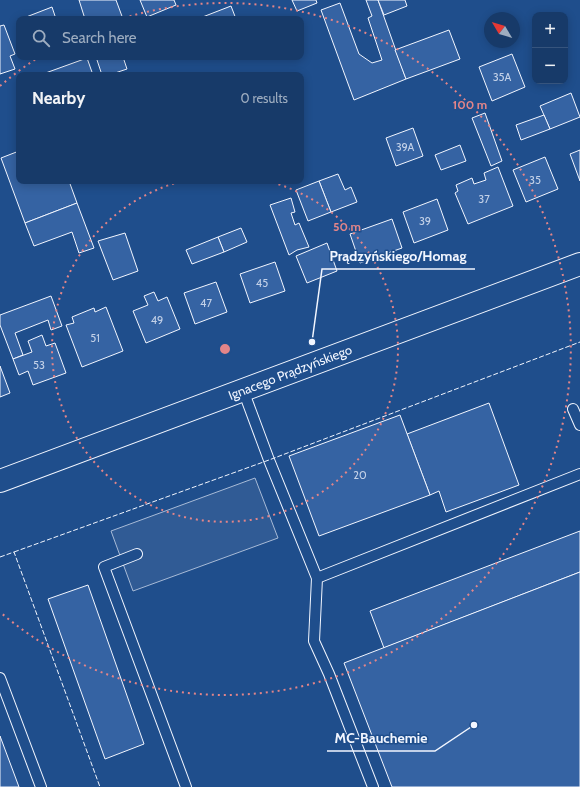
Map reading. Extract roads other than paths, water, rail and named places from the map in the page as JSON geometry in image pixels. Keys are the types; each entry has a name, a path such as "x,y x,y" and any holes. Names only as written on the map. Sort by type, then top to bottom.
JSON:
{"street":[{"name":"Ignacego Prądzyńskiego","path":"0,481 580,264"}],"lane":[{"path":"243,390 269,460 317,578 314,641 329,674 373,787"},
{"path":"573,409 580,425"},
{"path":"317,578 580,474"},
{"path":"137,554 104,567 186,787"},
{"path":"0,678 41,787"}],"place":[{"name":"Prądzyńskiego/Homag","path":"312,342"},
{"name":"MC-Bauchemie","path":"474,725"}]}
